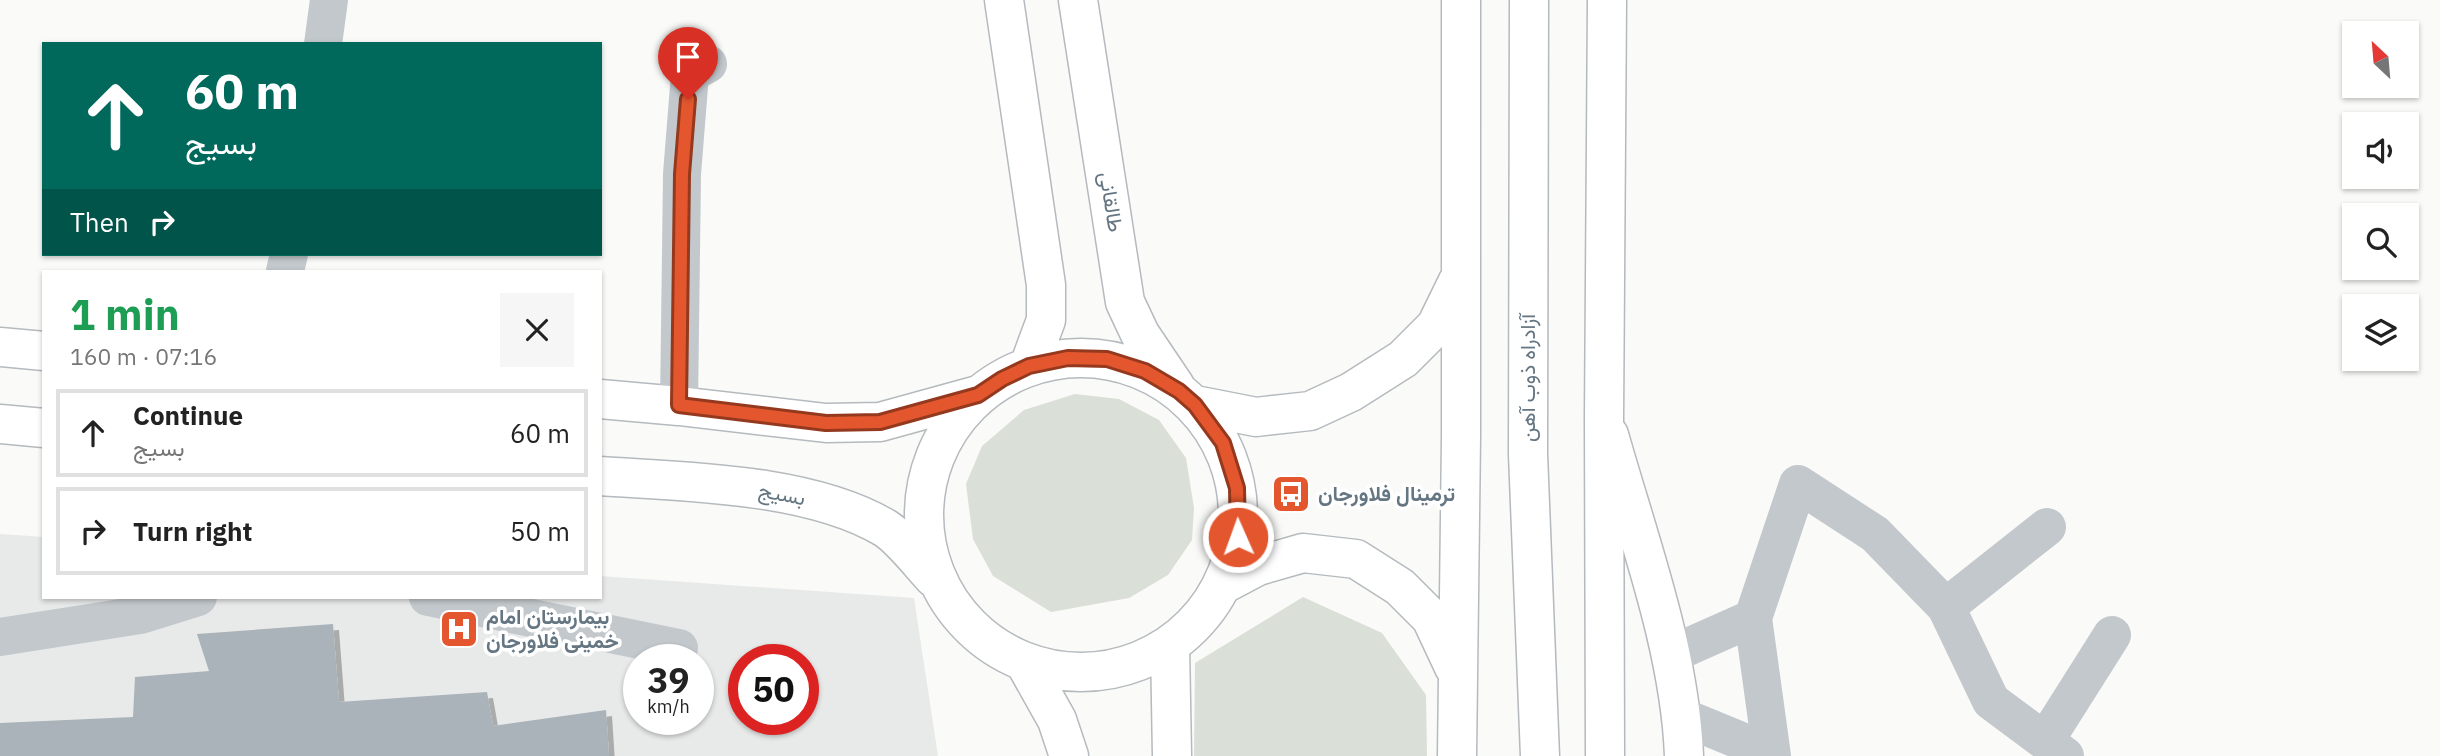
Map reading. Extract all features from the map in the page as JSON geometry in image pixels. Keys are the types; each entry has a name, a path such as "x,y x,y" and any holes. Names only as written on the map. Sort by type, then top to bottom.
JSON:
{"main road":[{"path":"1004,0 1046,285 1045,320 1029,366"},
{"name":"طالقانی","path":"1079,0 1125,302 1140,334 1223,443 1237,488 1238,537 1224,584"},
{"path":"1457,756 1462,273 1461,0"},
{"name":"آزادراه ذوب آهن","path":"1529,0 1528,454 1540,756"},
{"path":"1605,756 1607,0"},
{"path":"1458,676 1431,618 1400,587 1356,559 1303,553 1258,566 1224,584 1210,608 1191,629 1170,646 1107,671 1066,673 1025,663 988,643 958,615 936,580 925,541 923,501 932,461 951,425 978,395 1029,366 1068,358 1107,359 1145,371 1187,398 1256,417 1310,411 1351,393 1403,359 1436,326 1462,273"},
{"path":"0,347 42,352"},
{"path":"602,399 679,405 826,423 880,422 978,395"},
{"path":"1604,419 1671,654 1683,718 1686,756"},
{"path":"0,424 42,428"},
{"name":"بسیج","path":"602,475 740,486 856,513 888,530 936,580"},
{"path":"1170,646 1172,756"},
{"path":"1025,663 1055,738 1069,756"}],"street":[{"path":"323,42 329,0"},
{"path":"679,405 682,174 690,74 708,64"},
{"path":"1772,756 1754,618 1798,484 1875,534 1946,607 1991,701 2055,749 2112,635"},
{"path":"1946,607 2048,527"},
{"path":"0,637 140,615 192,599"},
{"path":"438,599 659,644"},
{"path":"1671,654 1754,618"},
{"path":"1683,718 1739,740 1755,756"}],"shaded area":[{"path":"1075,394 1119,399 1159,420 1186,458 1194,508 1192,540 1168,575 1129,598 1051,612 993,576 973,539 966,484 982,446 1024,410"},
{"name":"بیمارستان امام خمینی فلاورجان","path":"0,534 42,537 42,599 602,599 602,576 914,598 938,756 0,756"},
{"path":"1303,597 1382,633 1426,695 1427,756 1194,756 1195,663"}],"building":[{"path":"333,624 339,702 487,692 493,726 606,710 609,756 0,756 0,723 133,717 135,677 209,671 197,634"}],"place":[{"name":"ترمینال فلاورجان","path":"1291,494"},
{"name":"بیمارستان امام خمینی فلاورجان","path":"459,629"}],"route":[{"path":"688,99 682,174 679,405 826,423 880,422 978,395 1029,366 1068,358 1107,359 1145,371 1179,391 1195,405 1223,443 1237,488 1238,537"}]}
